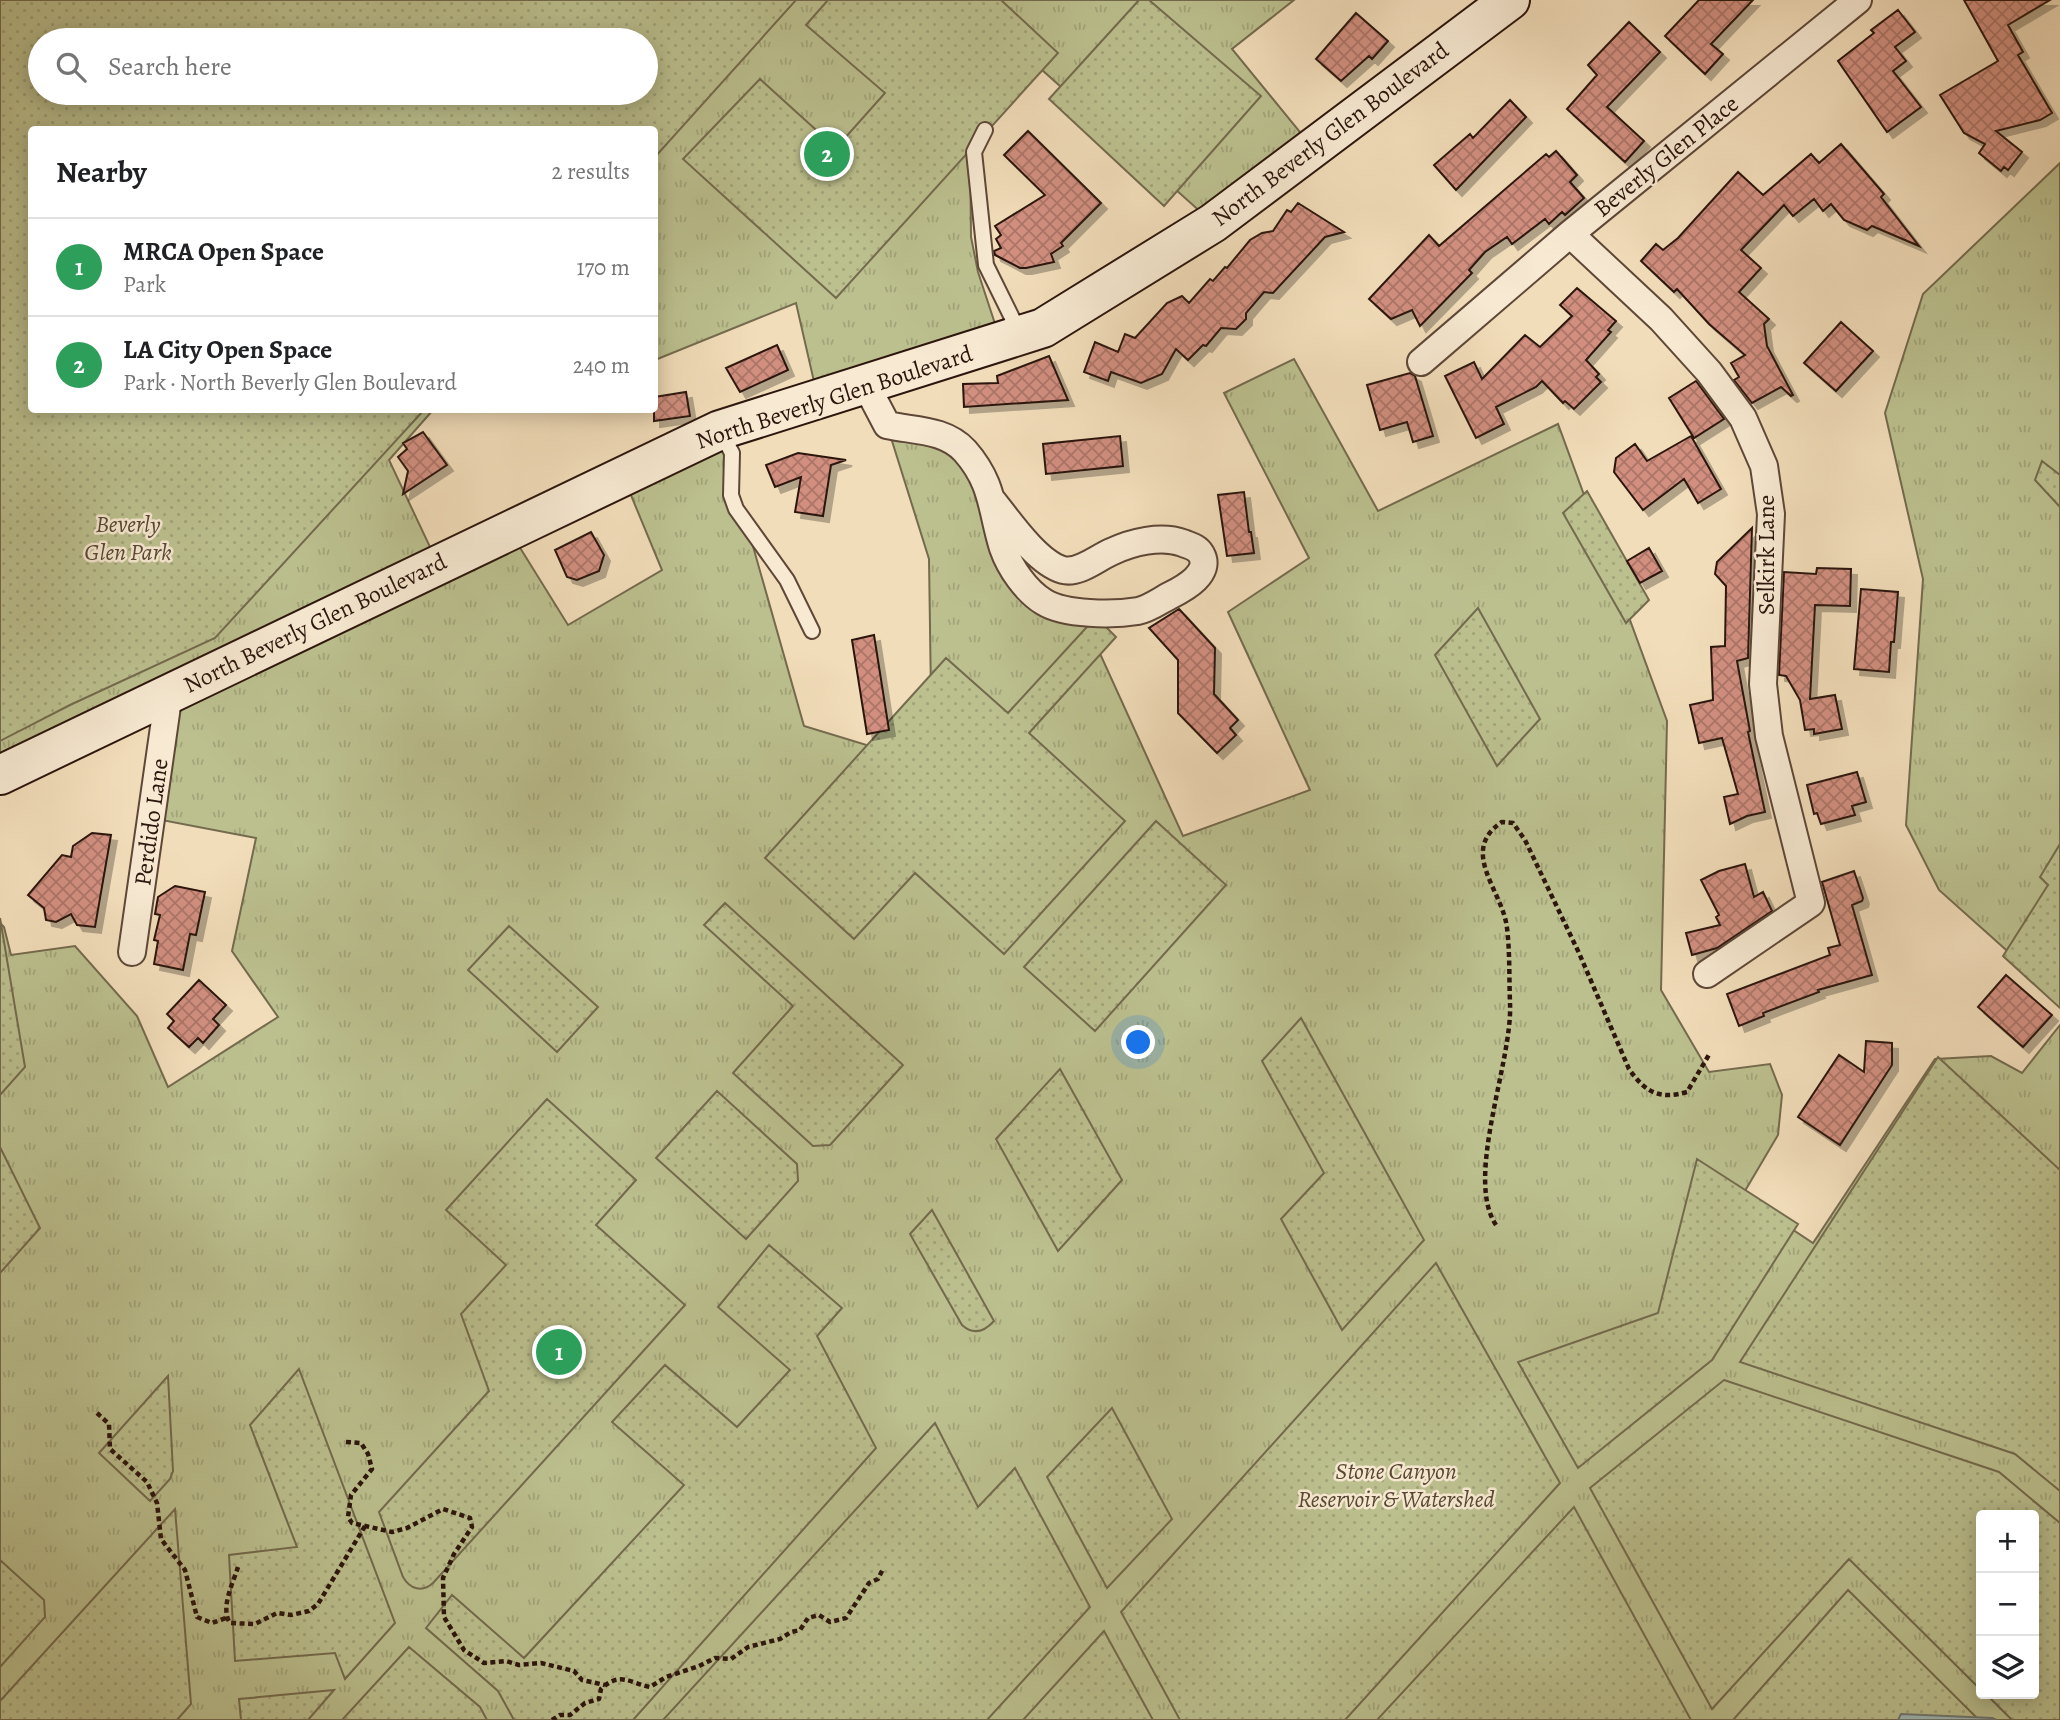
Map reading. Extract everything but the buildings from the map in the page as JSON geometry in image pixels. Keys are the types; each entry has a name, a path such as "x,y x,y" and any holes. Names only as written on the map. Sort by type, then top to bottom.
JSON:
{"main road":[{"name":"North Beverly Glen Boulevard","path":"0,775 720,430 1043,328 1213,223 1510,0"}],"street":[{"name":"Beverly Glen Place","path":"1422,362 1570,234 1858,0"},
{"name":"Selkirk Lane","path":"1570,234 1661,319 1709,372 1743,418 1764,466 1771,514 1763,684 1769,736 1811,903 1707,974"},
{"path":"866,385 887,425 942,433 964,449 988,483 992,500 1004,550 1020,580 1044,603 1083,614 1140,611 1196,580 1204,564 1197,548 1174,540 1149,540 1113,551 1073,571 1062,570 1051,565 1034,550 992,500"},
{"name":"Perdido Lane","path":"132,952 169,692"}],"lane":[{"path":"985,130 974,152 986,265 1020,335"},
{"path":"720,430 732,453 731,495 736,509 787,580 812,631"}],"path":[{"path":"1496,1225 1485,1195 1487,1160 1511,1015 1507,925 1483,863 1483,842 1492,828 1502,822 1513,823 1525,840 1579,953 1629,1069 1640,1086 1670,1097 1687,1092 1710,1053"},
{"path":"97,1413 109,1424 110,1449 147,1482 157,1503 161,1539 186,1570 197,1617 212,1623 226,1618"},
{"path":"346,1442 361,1443 368,1454 372,1469 351,1495 348,1517 352,1523 392,1532 407,1528 443,1509 470,1518 472,1527 443,1578 444,1617 464,1650 484,1662 506,1661 519,1665 541,1663 574,1671 582,1680 605,1685"},
{"path":"238,1567 227,1601 226,1618 230,1623 255,1624 277,1613 291,1615 309,1611 318,1604 365,1526"},
{"path":"552,1720 560,1715 570,1716 585,1703 599,1699 601,1689 605,1685 620,1679 630,1679 650,1687 666,1677 699,1667 715,1658 731,1658 748,1647 780,1639 800,1630 808,1618 819,1615 830,1622 846,1618 869,1583 878,1579 883,1569"}],"green space":[{"path":"0,0 1294,0 1232,49 1313,148 1213,223 1042,70 970,143 971,237 978,272 1001,342 818,399 796,303 658,359 658,126 28,126 28,413 430,413 389,460 438,564 509,530 568,625 662,570 623,476 720,430 804,726 932,765 929,559 887,425 964,449 1020,580 1082,614 1183,836 1310,790 1228,612 1309,558 1224,393 1294,359 1378,511 1558,424 1667,721 1661,990 1709,1072 1770,1064 1782,1095 1778,1135 1742,1196 1813,1243 1935,1059 1991,1056 2022,1073 2060,1025 2060,1720 0,1720 0,923 4,927 11,955 75,946 137,1016 168,1087 278,1017 232,951 256,838 151,818 169,693 0,788"},
{"name":"Beverly Glen Park","path":"0,0 796,0 658,154 658,126 28,126 28,413 421,413 215,638 70,705 0,741"},
{"path":"828,0 1001,0 1058,53 836,298 683,159 760,79 836,148 885,93 806,25"},
{"path":"1139,0 1149,0 1261,96 1164,206 1049,99"},
{"path":"2060,163 2060,998 1939,890 1906,825 1923,579 1885,413 1923,294"},
{"path":"2042,461 2060,475 2060,507 2035,480"},
{"path":"1587,491 1649,600 1626,623 1563,513"},
{"path":"1478,608 1540,719 1497,766 1435,655"},
{"path":"1096,617 1116,637 1029,733 1125,821 1004,954 915,873 854,939 765,858 946,658 1008,713"},
{"path":"1156,821 1226,885 1095,1031 1024,967"},
{"path":"2060,844 2060,1008 2003,956 2048,885 2040,877"},
{"path":"725,903 903,1065 830,1145 813,1146 733,1073 793,1006 704,925"},
{"path":"0,918 25,1067 0,1095"},
{"path":"509,926 598,1007 557,1052 468,970"},
{"path":"1301,1018 1424,1240 1342,1330 1281,1219 1324,1173 1262,1061"},
{"path":"1938,1057 2060,1170 2060,1491 2015,1454 1740,1362"},
{"path":"1060,1069 1122,1180 1058,1251 996,1139"},
{"path":"717,1091 797,1164 798,1181 746,1239 656,1158"},
{"path":"547,1099 636,1180 596,1225 685,1305 433,1583 425,1588 416,1588 403,1577 379,1512 489,1391 461,1314 506,1265 446,1210"},
{"path":"0,1147 40,1228 0,1273"},
{"name":"Stone Canyon Reservoir & Watershed","path":"1697,1159 1798,1224 1712,1360 1578,1468 1518,1362 1658,1313"},
{"path":"932,1210 994,1321 982,1330 970,1330 962,1325 910,1234"},
{"path":"769,1245 842,1308 817,1336 876,1448 633,1720 514,1720 498,1691 426,1628 452,1595 524,1658 684,1485 612,1422 665,1365 737,1427 790,1370 718,1307"},
{"name":"Stone Canyon Reservoir & Watershed","path":"1436,1263 1560,1483 1345,1720 1180,1720 1121,1612"},
{"path":"299,1369 395,1623 345,1679 335,1653 235,1661 229,1555 297,1547 250,1425"},
{"path":"168,1376 173,1471 170,1479 150,1501 99,1453"},
{"path":"1724,1380 1999,1472 2060,1523 2060,1720 2012,1720 1991,1699 2039,1699 2039,1510 1976,1510 1976,1685 1849,1559 1712,1709 1590,1488"},
{"path":"1112,1408 1172,1519 1107,1588 1047,1477"},
{"path":"935,1423 978,1507 1015,1468 1090,1607 987,1720 663,1720"},
{"name":"Stone Canyon Reservoir & Watershed","path":"1574,1507 1691,1720 1377,1720"},
{"path":"175,1509 191,1704 177,1720 0,1720 0,1701"},
{"path":"0,1560 44,1600 45,1617 0,1667"},
{"path":"1848,1590 1979,1720 1733,1720"},
{"path":"1104,1631 1153,1720 1023,1720"},
{"path":"409,1647 480,1707 487,1720 342,1720"},
{"path":"334,1690 308,1720 241,1720 239,1699"}],"water":[{"path":"1901,1714 1992,1718 1996,1720 1898,1720"}],"place":[{"name":"LA City Open Space","path":"827,154"},
{"name":"MRCA Open Space","path":"559,1352"}]}
